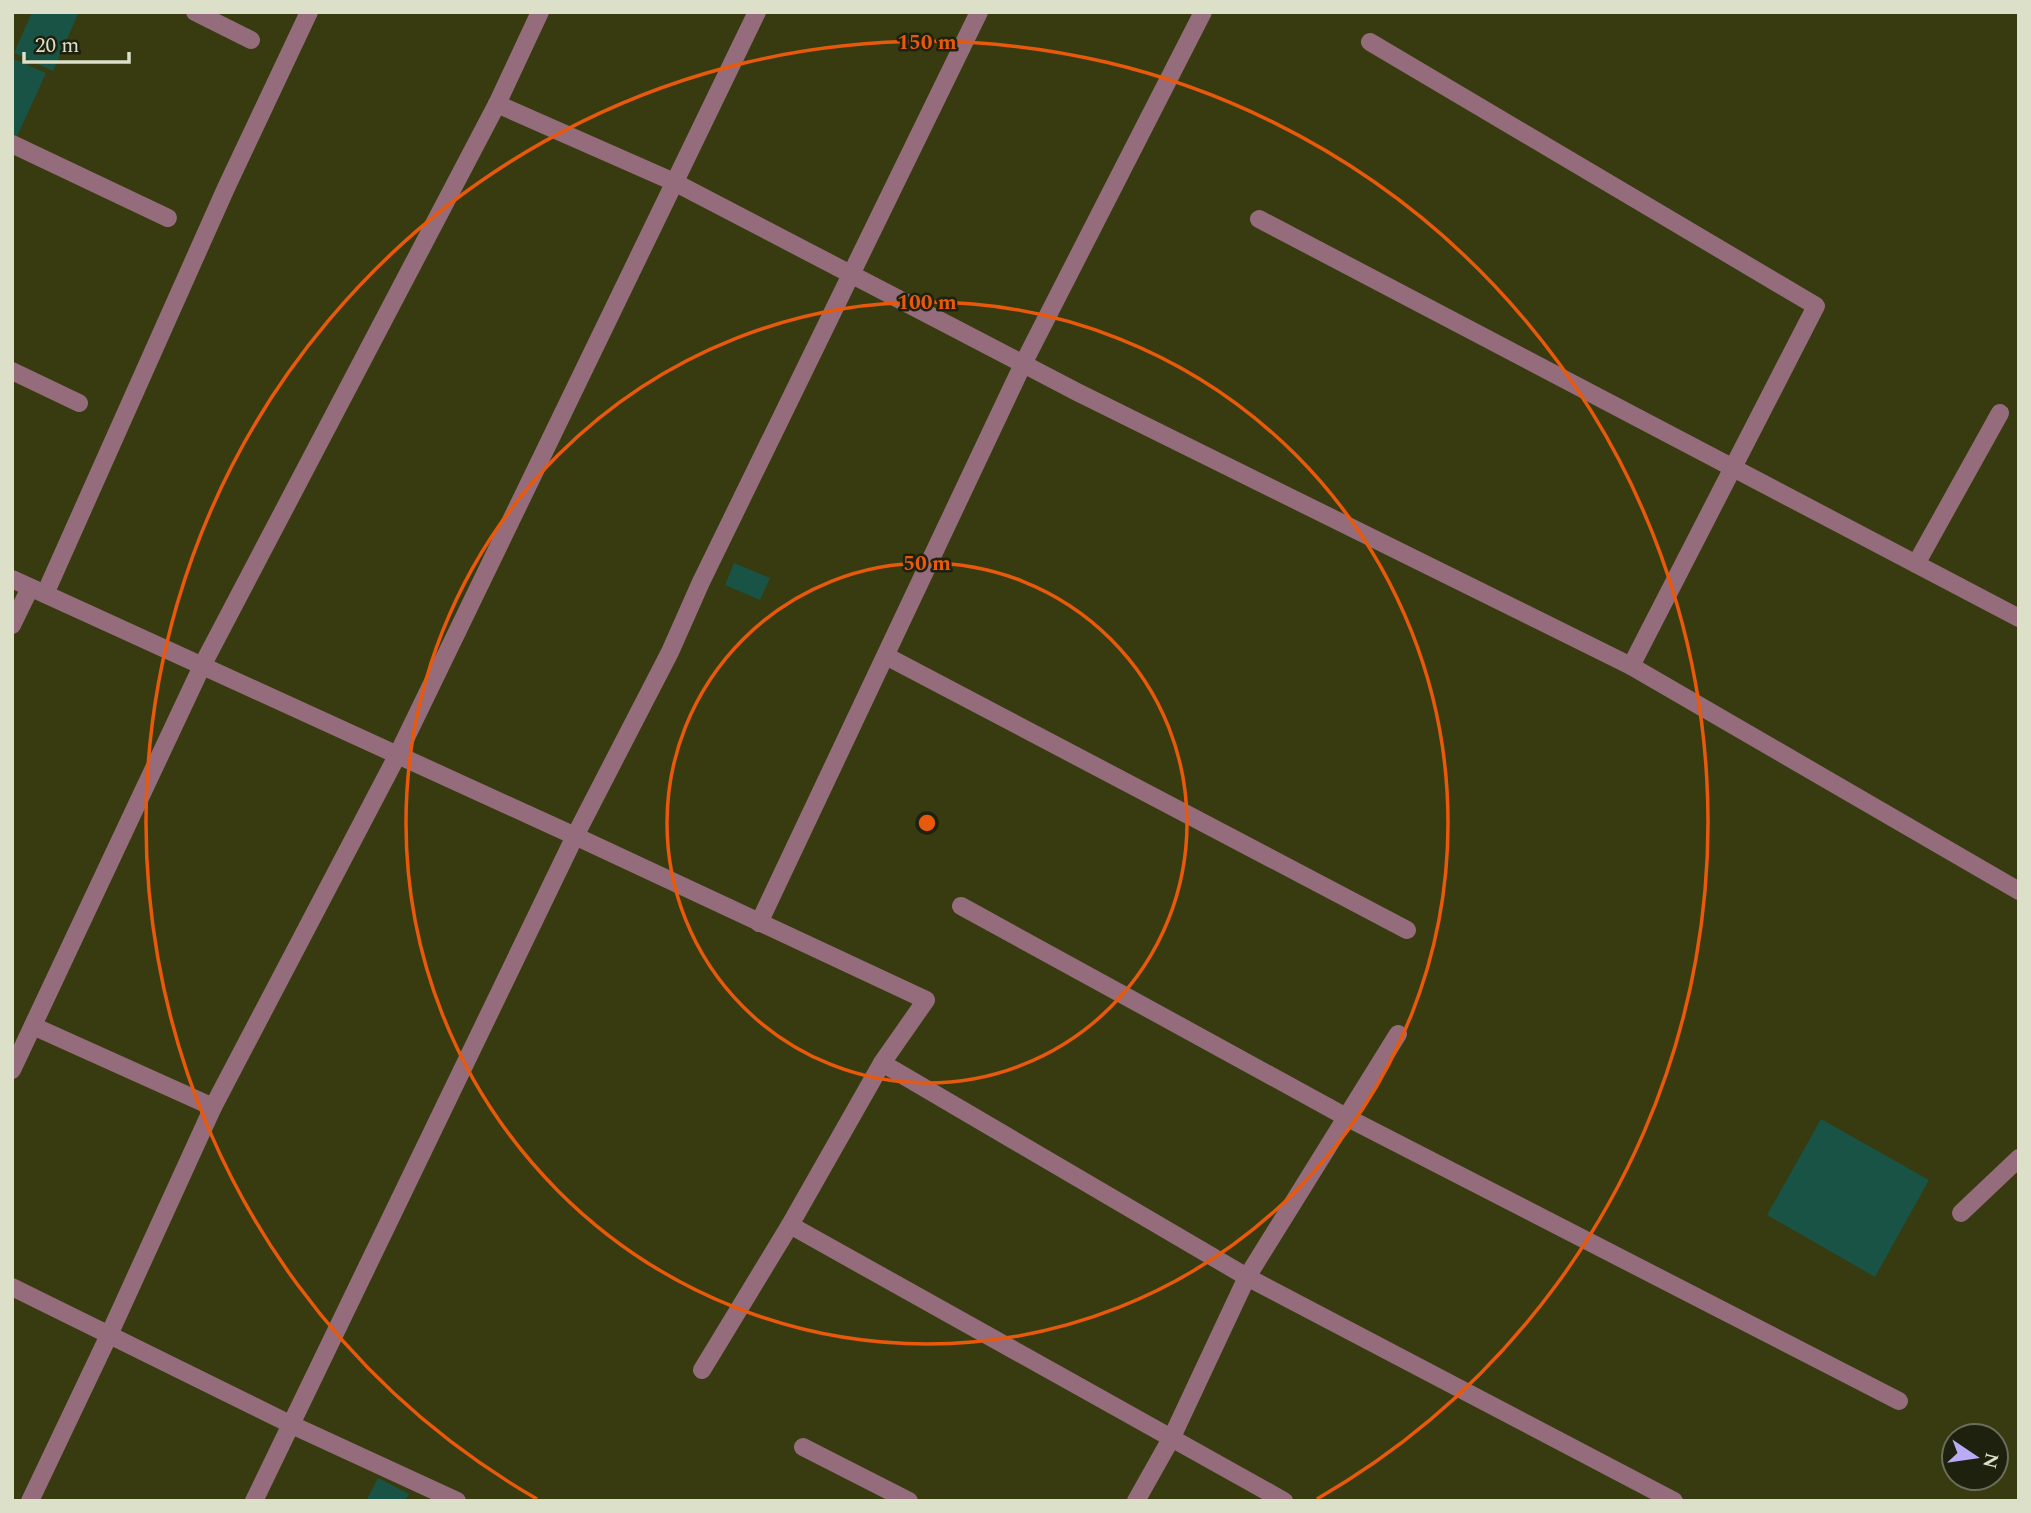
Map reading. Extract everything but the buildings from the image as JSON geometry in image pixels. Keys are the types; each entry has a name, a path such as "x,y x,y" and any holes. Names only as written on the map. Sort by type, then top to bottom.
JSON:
{"street":[{"path":"195,12 251,40"},
{"path":"12,625 38,591 309,12"},
{"path":"12,1070 202,666 497,104 540,12"},
{"path":"30,1501 213,1107 397,756 757,12"},
{"path":"254,1501 575,836 670,652 701,582 979,12"},
{"path":"760,923 1023,364 1203,12"},
{"path":"1370,42 1816,306 1632,666"},
{"path":"497,104 674,182 1023,364 1632,666 2019,891"},
{"path":"12,144 168,218"},
{"path":"1259,219 2019,618"},
{"path":"12,371 79,403"},
{"path":"1916,564 2000,413"},
{"path":"12,579 575,836 926,1000 881,1063 790,1225 702,1370"},
{"path":"886,656 1407,930"},
{"path":"961,906 1346,1117 1899,1401"},
{"path":"33,1026 213,1107"},
{"path":"1136,1501 1172,1437 1247,1277 1398,1034"},
{"path":"881,1063 1247,1277 1674,1501"},
{"path":"1961,1213 2019,1158"},
{"path":"790,1225 1284,1501"},
{"path":"12,1287 292,1425 457,1501"},
{"path":"803,1447 909,1501"}]}
